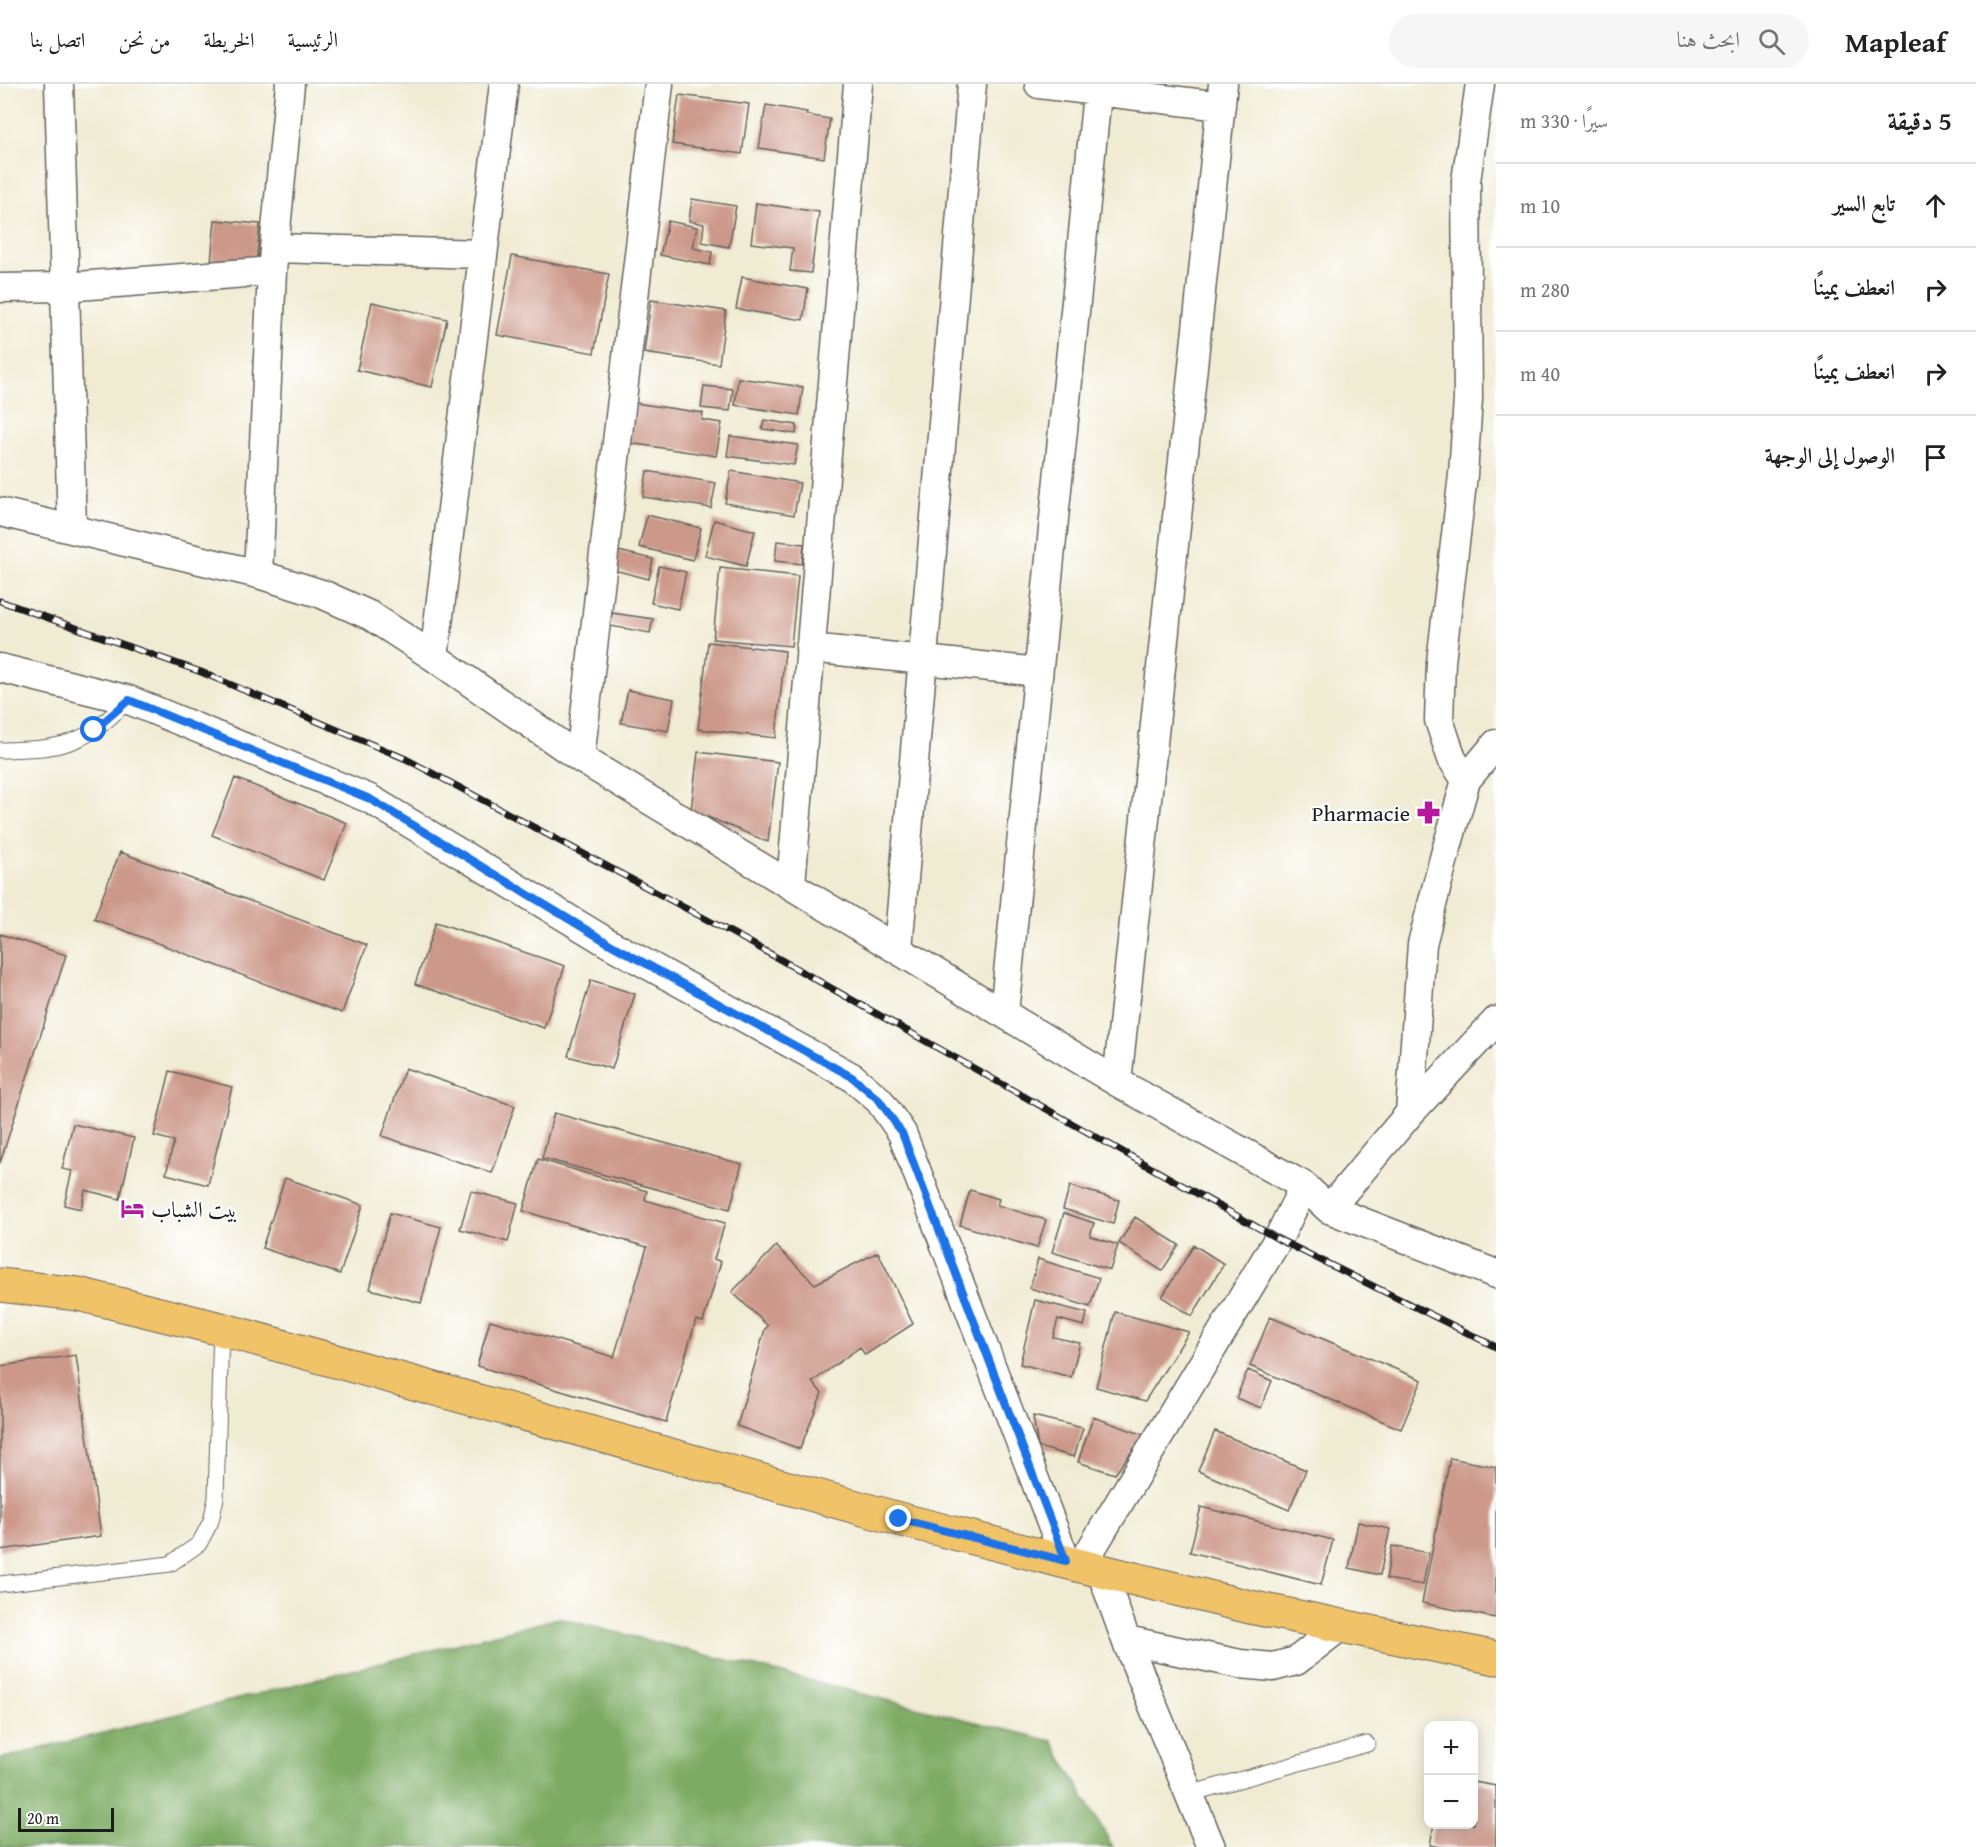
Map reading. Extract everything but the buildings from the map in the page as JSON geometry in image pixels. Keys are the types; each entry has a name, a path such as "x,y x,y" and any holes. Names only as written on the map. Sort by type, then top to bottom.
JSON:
{"main road":[{"path":"0,1285 78,1294 221,1329 899,1519 1082,1566 1250,1607 1496,1658"}],"street":[{"path":"59,84 72,528"},
{"path":"258,574 273,259 290,84"},
{"path":"435,657 504,84"},
{"path":"580,758 658,84"},
{"path":"791,884 858,84"},
{"path":"898,949 972,84"},
{"path":"1039,84 1222,95 1117,1082"},
{"path":"1466,780 1452,759 1439,720 1441,662 1463,475 1467,421 1466,181 1480,84"},
{"path":"1004,1013 1097,88"},
{"path":"0,288 65,287 273,259 483,254"},
{"path":"0,512 258,574 322,594 371,616 435,657 580,758 1117,1082 1304,1186 1329,1209 1496,1274"},
{"path":"810,648 1038,672"},
{"path":"0,668 129,700 370,799 610,944 852,1077 879,1100 902,1133 1082,1566 1126,1641 1211,1847"},
{"path":"1410,1113 1422,944 1466,780 1496,744"},
{"path":"1329,1209 1410,1113 1496,1020"},
{"path":"1082,1566 1278,1239 1304,1186"},
{"path":"1126,1641 1240,1664 1273,1667 1296,1661 1341,1626"}],"lane":[{"path":"0,750 55,747 80,738 94,730 129,700"},
{"path":"0,1584 170,1564 199,1544 211,1521 216,1498 221,1329"},
{"path":"1189,1794 1367,1744"}],"green space":[{"path":"559,1618 1052,1741 1113,1847 0,1847 0,1759"}],"railway":[{"path":"0,601 201,672 406,759 749,942 1278,1239 1496,1347"}],"place":[{"name":"Pharmacie","path":"1428,813"},
{"name":"بيت الشباب","path":"133,1209"}],"route":[{"path":"94,730 129,700 370,799 610,944 852,1077 879,1100 902,1133 1066,1561 899,1519"}]}
